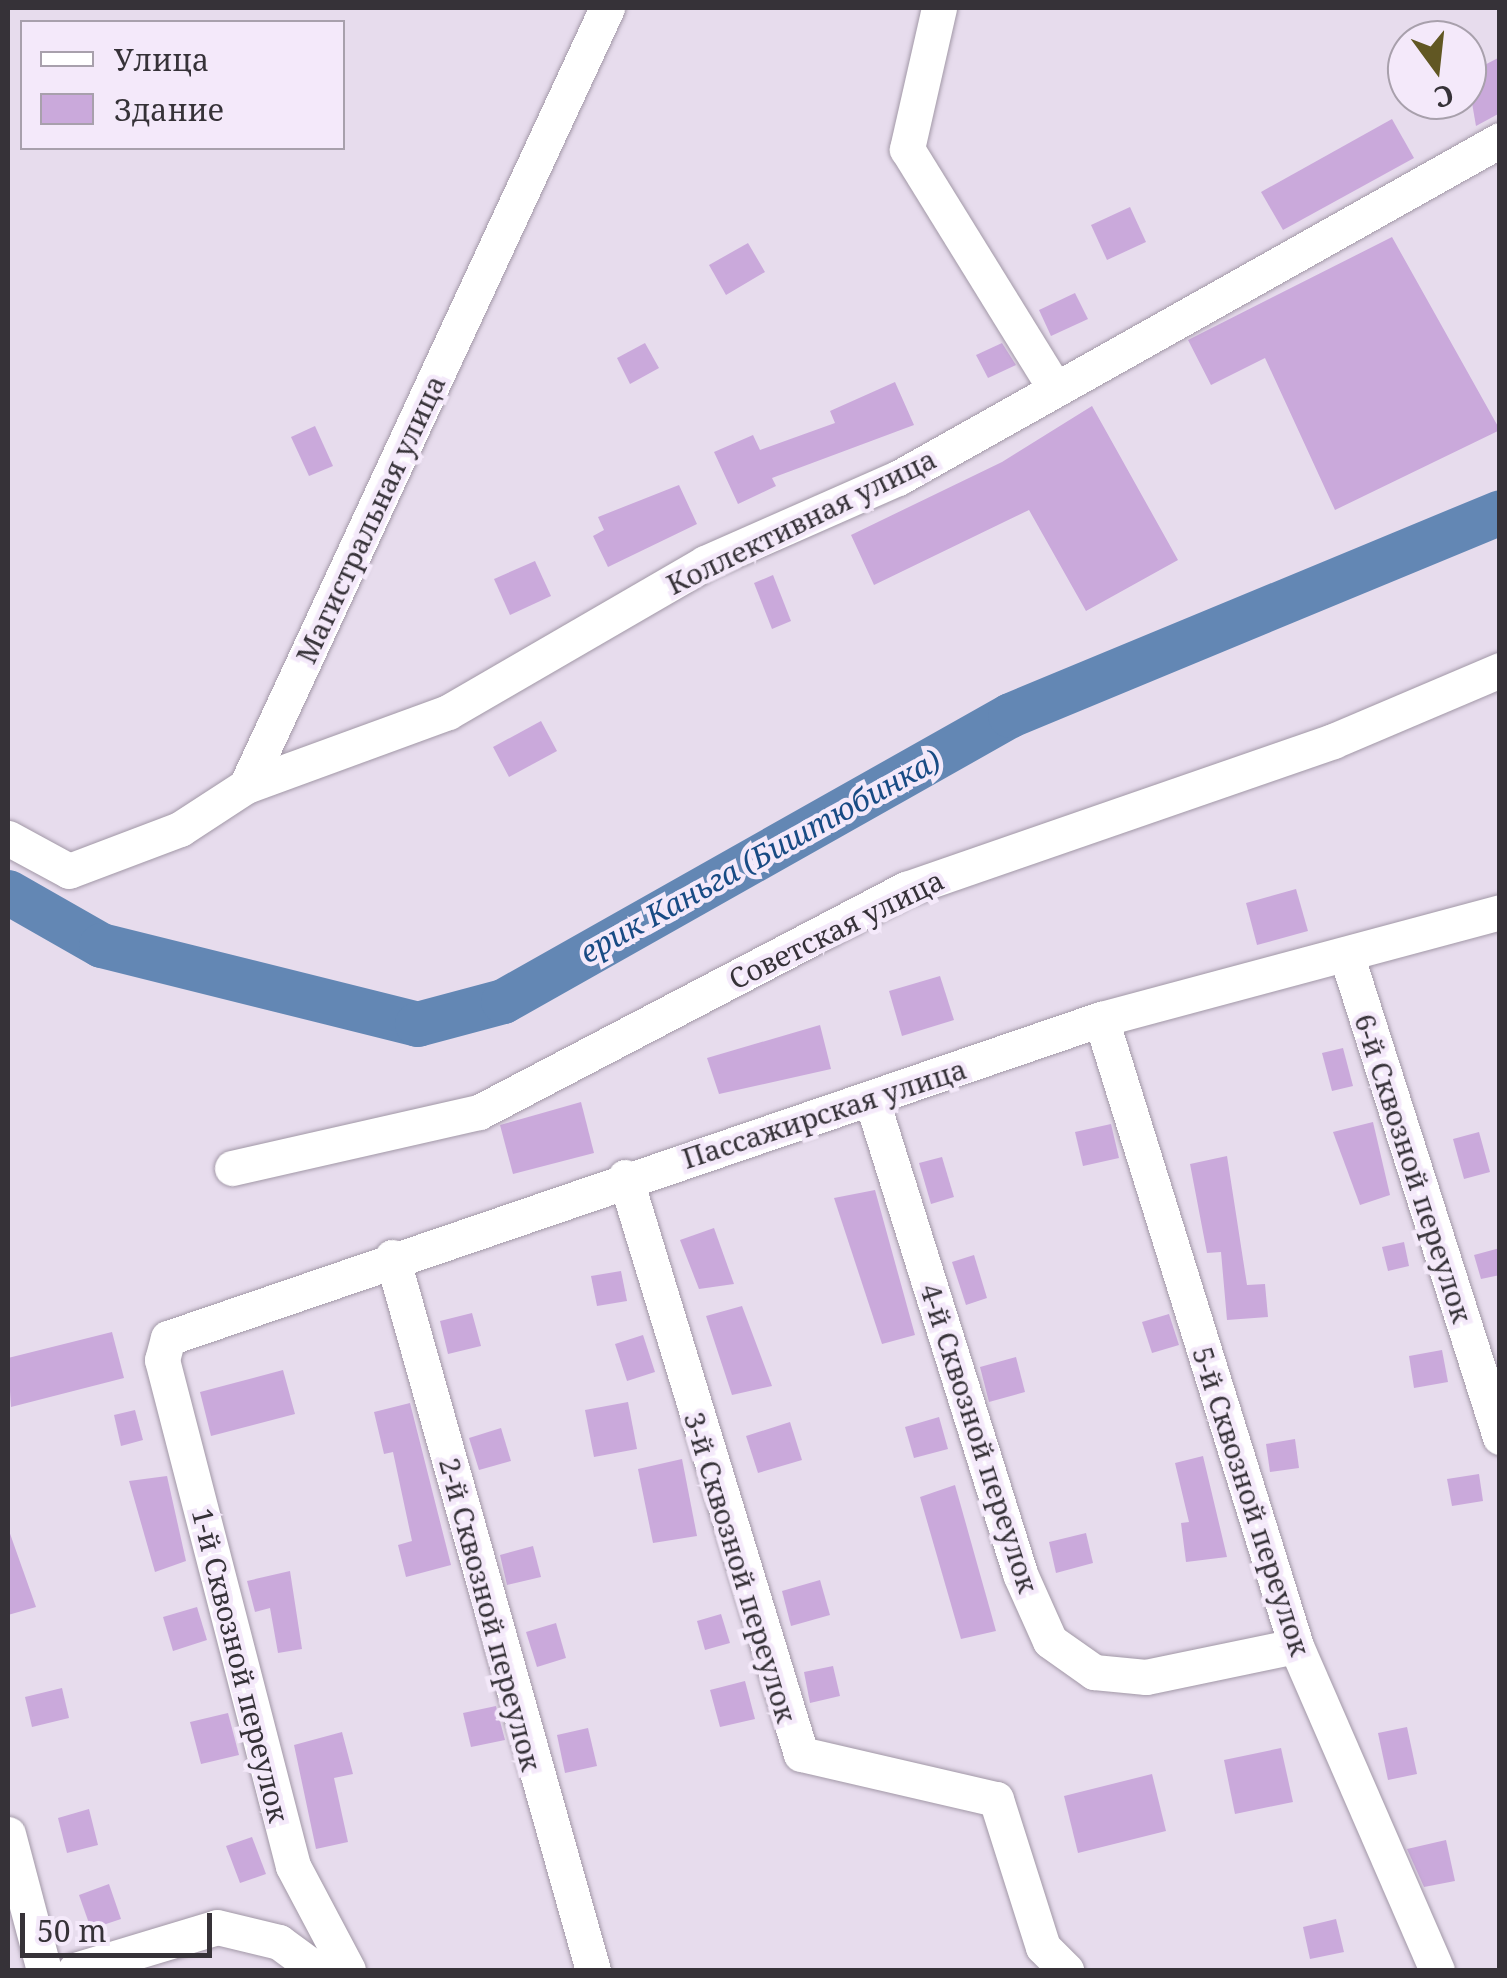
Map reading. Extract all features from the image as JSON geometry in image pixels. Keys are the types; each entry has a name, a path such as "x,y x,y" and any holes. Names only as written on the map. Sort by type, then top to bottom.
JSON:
{"street":[{"name":"Магистральная улица","path":"246,786 607,8"},
{"path":"939,8 907,149 1052,385"},
{"name":"Коллективная улица","path":"246,786 448,712 705,563 898,478 1052,385 1500,140"},
{"name":"Советская улица","path":"232,1168 479,1112 906,889 1333,740 1500,670"},
{"path":"8,838 69,872 180,829 246,786"},
{"name":"Пассажирская улица","path":"161,1348 181,1332 392,1257 625,1177 872,1101 1100,1018 1347,956 1500,912"},
{"name":"6-й Сквозной переулок","path":"1347,956 1500,1436"},
{"name":"5-й Сквозной переулок","path":"1100,1018 1296,1646 1437,1970"},
{"name":"4-й Сквозной переулок","path":"872,1101 1020,1574 1050,1641 1094,1672 1146,1677 1296,1646"},
{"name":"3-й Сквозной переулок","path":"625,1177 801,1754 996,1799 1042,1947 1066,1970"},
{"name":"2-й Сквозной переулок","path":"392,1257 593,1970"},
{"name":"1-й Сквозной переулок","path":"161,1348 293,1866 348,1970"},
{"path":"8,1834 44,1970"},
{"path":"74,1970 216,1926 279,1942 317,1970"}],"building":[{"path":"1500,57 1500,113 1476,126 1475,120 1487,120 1487,64"},
{"path":"1390,120 1414,158 1283,230 1261,192"},
{"path":"1130,207 1146,242 1107,260 1091,225"},
{"path":"1392,237 1500,430 1335,510 1265,358 1211,385 1188,340"},
{"path":"748,243 765,272 726,295 709,265"},
{"path":"1075,293 1088,319 1051,336 1039,310"},
{"path":"645,343 659,368 630,384 617,358"},
{"path":"1002,343 1016,365 988,378 976,355"},
{"path":"895,382 914,425 772,478 776,486 738,504 714,452 753,435 760,450 835,423 830,411"},
{"path":"1092,406 1178,560 1086,611 1029,510 874,585 851,535 1002,462"},
{"path":"315,426 333,466 309,476 291,437"},
{"path":"679,485 697,524 608,567 593,536 604,530 598,517"},
{"path":"535,561 551,596 510,615 494,579"},
{"path":"773,575 791,621 772,629 754,583"},
{"path":"541,721 557,751 509,777 493,747"},
{"path":"1296,889 1308,931 1257,945 1246,903"},
{"path":"940,976 954,1020 902,1036 889,991"},
{"path":"820,1025 831,1069 719,1094 707,1058"},
{"path":"1343,1048 1353,1086 1332,1091 1322,1053"},
{"path":"581,1102 594,1153 513,1174 500,1125"},
{"path":"1373,1122 1390,1195 1360,1205 1333,1132"},
{"path":"1111,1124 1119,1158 1083,1166 1075,1132"},
{"path":"1479,1132 1490,1172 1464,1179 1453,1139"},
{"path":"1227,1156 1247,1285 1265,1284 1268,1317 1227,1320 1221,1252 1207,1253 1190,1164"},
{"path":"942,1157 954,1197 931,1204 919,1163"},
{"path":"875,1190 915,1335 882,1344 834,1198"},
{"path":"714,1228 734,1284 699,1289 680,1240"},
{"path":"1404,1242 1409,1266 1388,1271 1382,1247"},
{"path":"1500,1248 1500,1275 1481,1279 1474,1255"},
{"path":"974,1255 987,1298 966,1305 952,1262"},
{"path":"621,1271 627,1301 597,1306 591,1276"},
{"path":"742,1306 772,1386 732,1395 706,1316"},
{"path":"472,1313 481,1346 448,1354 440,1321"},
{"path":"1169,1314 1179,1345 1152,1353 1142,1322"},
{"path":"112,1332 124,1378 11,1407 8,1358"},
{"path":"643,1335 655,1372 627,1381 615,1344"},
{"path":"1442,1350 1448,1382 1414,1388 1409,1356"},
{"path":"1016,1357 1025,1392 989,1402 980,1367"},
{"path":"283,1370 295,1414 211,1436 200,1392"},
{"path":"628,1402 637,1449 594,1457 585,1410"},
{"path":"410,1403 451,1565 406,1577 398,1545 412,1541 393,1452 384,1454 374,1412"},
{"path":"135,1410 143,1440 121,1446 114,1415"},
{"path":"939,1417 948,1449 914,1458 905,1427"},
{"path":"790,1422 802,1460 758,1473 746,1436"},
{"path":"501,1428 511,1461 479,1470 469,1438"},
{"path":"1295,1439 1299,1468 1270,1472 1266,1444"},
{"path":"1203,1456 1227,1557 1186,1562 1181,1523 1189,1522 1175,1463"},
{"path":"682,1459 697,1536 653,1543 638,1469"},
{"path":"1479,1474 1483,1501 1452,1506 1447,1479"},
{"path":"167,1476 186,1561 155,1572 129,1481"},
{"path":"955,1485 996,1631 961,1639 920,1497"},
{"path":"8,1528 36,1607 8,1615"},
{"path":"1086,1533 1093,1563 1056,1573 1049,1542"},
{"path":"533,1546 541,1577 507,1585 500,1555"},
{"path":"290,1571 302,1649 278,1653 270,1608 255,1612 247,1581"},
{"path":"820,1580 830,1615 791,1626 782,1591"},
{"path":"197,1607 207,1640 173,1651 163,1617"},
{"path":"721,1614 730,1643 705,1650 697,1621"},
{"path":"556,1623 566,1658 537,1667 526,1632"},
{"path":"833,1666 840,1696 810,1703 804,1672"},
{"path":"745,1681 755,1719 720,1727 710,1690"},
{"path":"62,1688 69,1718 32,1727 25,1697"},
{"path":"496,1706 505,1740 471,1747 463,1713"},
{"path":"228,1713 239,1755 201,1764 190,1722"},
{"path":"1407,1727 1417,1774 1388,1780 1378,1733"},
{"path":"588,1728 597,1766 565,1773 557,1735"},
{"path":"342,1732 353,1774 334,1778 348,1842 316,1849 294,1745"},
{"path":"1281,1748 1293,1802 1235,1814 1224,1760"},
{"path":"1152,1774 1166,1831 1078,1853 1064,1796"},
{"path":"89,1809 98,1845 67,1853 58,1818"},
{"path":"252,1837 266,1874 240,1883 226,1846"},
{"path":"1446,1840 1455,1881 1424,1887 1407,1849"},
{"path":"109,1884 121,1919 91,1929 79,1895"},
{"path":"1336,1919 1344,1952 1310,1959 1303,1927"}],"waterway":[{"name":"ерик Каньга (Биштюбинка)","path":"8,892 101,945 417,1024 503,1001 1010,715 1500,512"}]}
